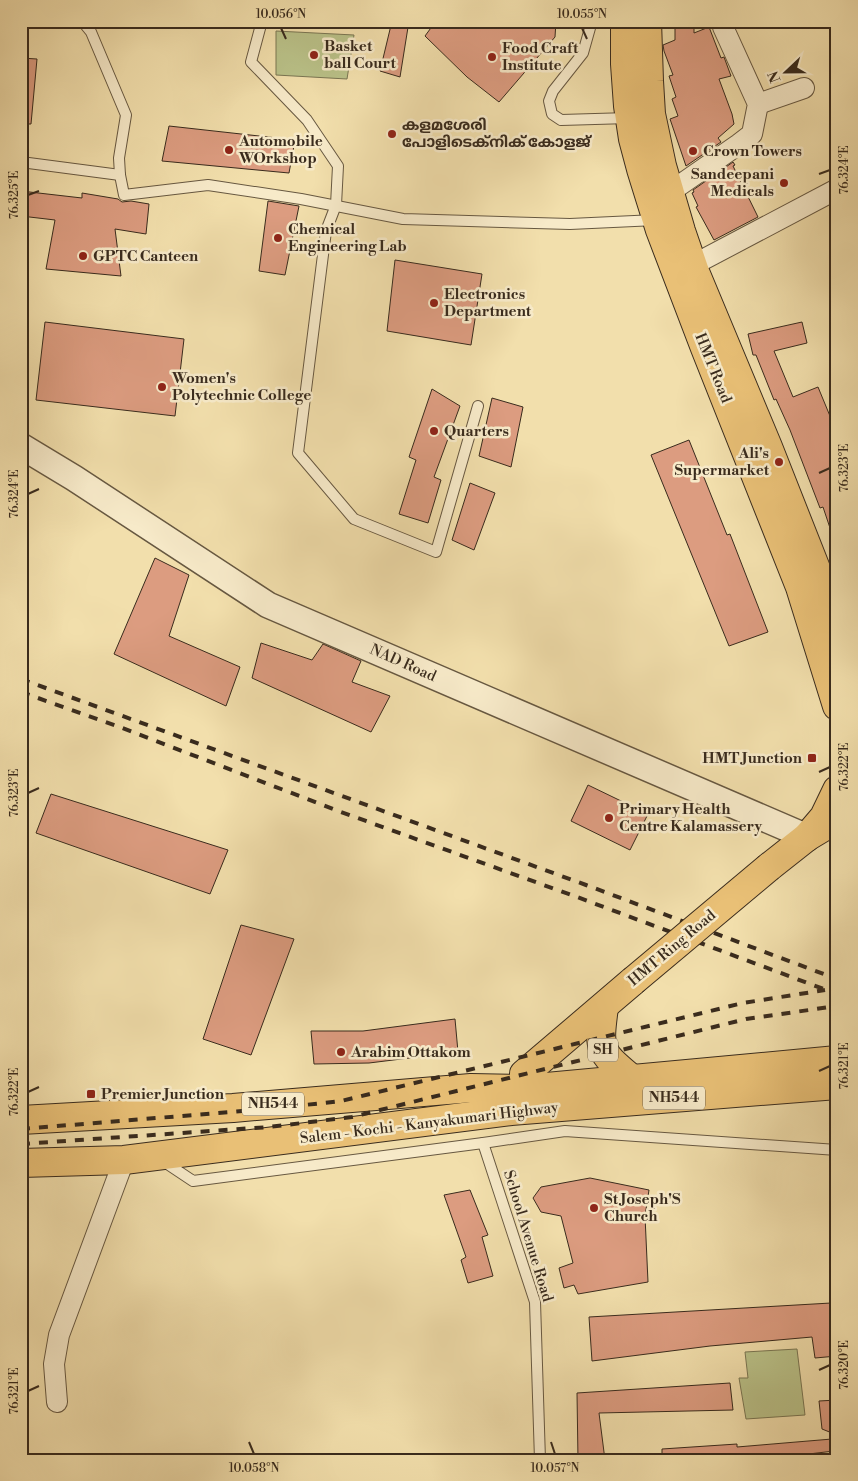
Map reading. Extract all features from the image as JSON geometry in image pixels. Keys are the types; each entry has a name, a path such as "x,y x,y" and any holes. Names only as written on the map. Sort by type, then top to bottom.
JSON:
{"main road":[{"name":"HMT Road","path":"626,21 625,64 630,118 641,169 657,220 705,348 800,587 837,706"},
{"name":"HMT Road","path":"647,21 648,81 651,114 670,192 693,266 829,580 837,622"},
{"path":"807,837 824,817 837,790"},
{"name":"HMT Ring Road","path":"525,1089 524,1074 769,867 807,837 837,818"},
{"name":"SH","path":"604,1007 600,1039 603,1052 633,1080"},
{"name":"Salem - Kochi - Kanyakumari Highway","path":"21,1163 124,1160 156,1157 511,1111 633,1080 837,1060"},
{"name":"Salem - Kochi - Kanyakumari Highway","path":"21,1120 233,1108 471,1088 525,1089 572,1096 837,1085"}],"street":[{"path":"670,192 752,134 758,104 722,27 724,21"},
{"path":"758,104 804,88"},
{"path":"693,266 837,189"},
{"name":"NAD Road","path":"21,446 74,478 268,605 807,837"},
{"path":"57,1402 54,1364 59,1335 124,1160"}],"lane":[{"path":"82,21 92,32 126,115 119,158 124,195 208,185 302,199 403,219 570,224 657,220"},
{"path":"262,21 251,62 307,120 338,166 336,206 326,231 298,452 354,520 436,552 478,406"},
{"path":"592,21 584,53 553,91 549,101 552,114 561,120 630,118"},
{"path":"21,162 120,175"},
{"path":"156,1157 193,1181 565,1131 837,1150"},
{"name":"School Avenue Road","path":"483,1143 535,1302 540,1460"}],"green space":[{"name":"Basket ball Court","path":"276,31 354,35 347,79 276,75"},
{"path":"797,1349 805,1415 746,1419 739,1378 748,1378 745,1352"}],"building":[{"path":"392,21 409,21 400,77 380,71"},
{"name":"Food Craft Institute","path":"436,21 556,21 555,37 499,102 467,77 425,36"},
{"path":"675,21 694,21 694,33 709,27 721,58 724,57 731,76 719,79 734,124 718,138 721,142 686,166 670,119 678,116 672,99 676,97 669,76 673,75 663,45 675,40"},
{"path":"21,58 37,59 31,124 21,124"},
{"name":"Automobile WOrkshop","path":"169,126 295,140 289,173 162,161"},
{"path":"733,162 735,165 733,166 758,217 714,240 696,207 698,206 692,193 694,192 693,190"},
{"path":"21,191 82,198 82,193 118,199 122,202 131,201 149,204 146,234 115,229 121,276 46,269 55,220 21,216"},
{"name":"Chemical Engineering Lab","path":"268,201 299,206 285,275 259,271"},
{"name":"Electronics Department","path":"395,260 482,274 471,345 387,331"},
{"path":"45,322 184,339 175,416 36,400"},
{"path":"802,322 807,343 774,351 793,397 818,387 837,433 837,540 834,540 823,507 820,508 776,399 774,400 756,355 753,355 748,334"},
{"path":"432,389 460,406 434,477 441,480 428,523 399,514 416,460 409,457"},
{"path":"492,398 523,407 511,467 479,456"},
{"path":"689,440 727,535 730,534 768,632 729,646 651,455"},
{"path":"470,483 495,493 474,550 452,540"},
{"path":"155,558 189,575 169,636 240,667 226,706 114,654"},
{"path":"261,643 312,660 323,644 361,661 352,682 390,696 371,732 252,678"},
{"name":"Primary Health Centre Kalamassery","path":"588,785 648,814 630,850 571,821"},
{"path":"51,794 228,850 210,894 36,833"},
{"path":"241,925 294,939 251,1055 203,1039"},
{"path":"455,1019 458,1052 369,1063 314,1064 311,1031 363,1031"},
{"path":"590,1178 649,1190 645,1216 648,1282 578,1294 574,1285 564,1288 559,1268 573,1263 561,1216 541,1212 533,1198 541,1187"},
{"path":"470,1190 488,1235 482,1237 493,1276 468,1283 461,1260 466,1257 444,1195"},
{"path":"831,1303 837,1356 815,1358 812,1337 710,1346 592,1361 589,1317"},
{"path":"730,1383 733,1410 599,1413 605,1460 578,1460 577,1393"},
{"path":"837,1400 837,1435 822,1429 819,1401"},
{"path":"832,1439 834,1451 758,1460 662,1460 662,1449 737,1444 737,1447"}],"railway":[{"path":"21,679 586,885 837,979"},
{"path":"21,692 837,994"},
{"path":"21,1129 268,1109 341,1101 743,1003 825,990"},
{"path":"21,1144 269,1127 352,1117 746,1019 837,1006"}],"place":[{"name":"Basket ball Court","path":"314,55"},
{"name":"Food Craft Institute","path":"492,57"},
{"name":"കളമശേരി പോളിടെക്നിക് കോളജ്","path":"392,134"},
{"name":"Automobile WOrkshop","path":"229,150"},
{"name":"Crown Towers","path":"693,151"},
{"name":"Sandeepani Medicals","path":"784,183"},
{"name":"Chemical Engineering Lab","path":"278,238"},
{"name":"GPTC Canteen","path":"83,256"},
{"name":"Electronics Department","path":"434,303"},
{"name":"Women's Polytechnic College","path":"162,387"},
{"name":"Quarters","path":"434,431"},
{"name":"Ali's Supermarket","path":"779,462"},
{"name":"HMT Junction","path":"812,758"},
{"name":"Primary Health Centre Kalamassery","path":"609,818"},
{"name":"Arabim Ottakom","path":"341,1052"},
{"name":"Premier Junction","path":"91,1094"},
{"name":"St Joseph'S Church","path":"594,1208"}]}
